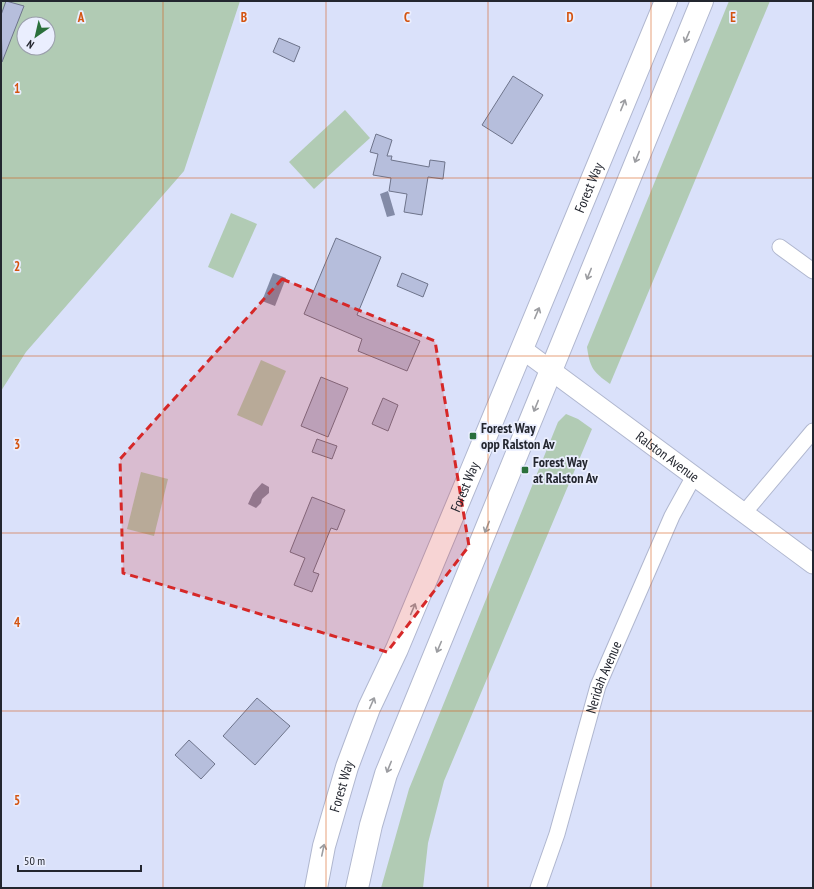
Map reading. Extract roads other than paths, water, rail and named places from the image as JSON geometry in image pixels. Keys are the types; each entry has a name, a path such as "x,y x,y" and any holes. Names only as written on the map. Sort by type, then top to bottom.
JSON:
{"main road":[{"name":"Forest Way","path":"316,888 324,846 347,767 369,708 400,642 666,1"},
{"path":"357,888 371,825 386,774 702,1"}],"street":[{"path":"780,247 813,271"},
{"name":"Ralston Avenue","path":"522,349 813,564"},
{"path":"744,512 813,430"},
{"name":"Neridah Avenue","path":"538,888 556,834 598,686 672,516 694,476"}],"water":[{"path":"388,191 395,215 387,217 380,194"},
{"path":"273,273 286,278 275,306 262,301"},
{"path":"262,483 269,487 269,493 262,499 261,503 256,508 248,504 253,493"}],"place":[{"name":"Forest Way opp Ralston Av","path":"473,436"},
{"name":"Forest Way at Ralston Av","path":"525,470"}]}
